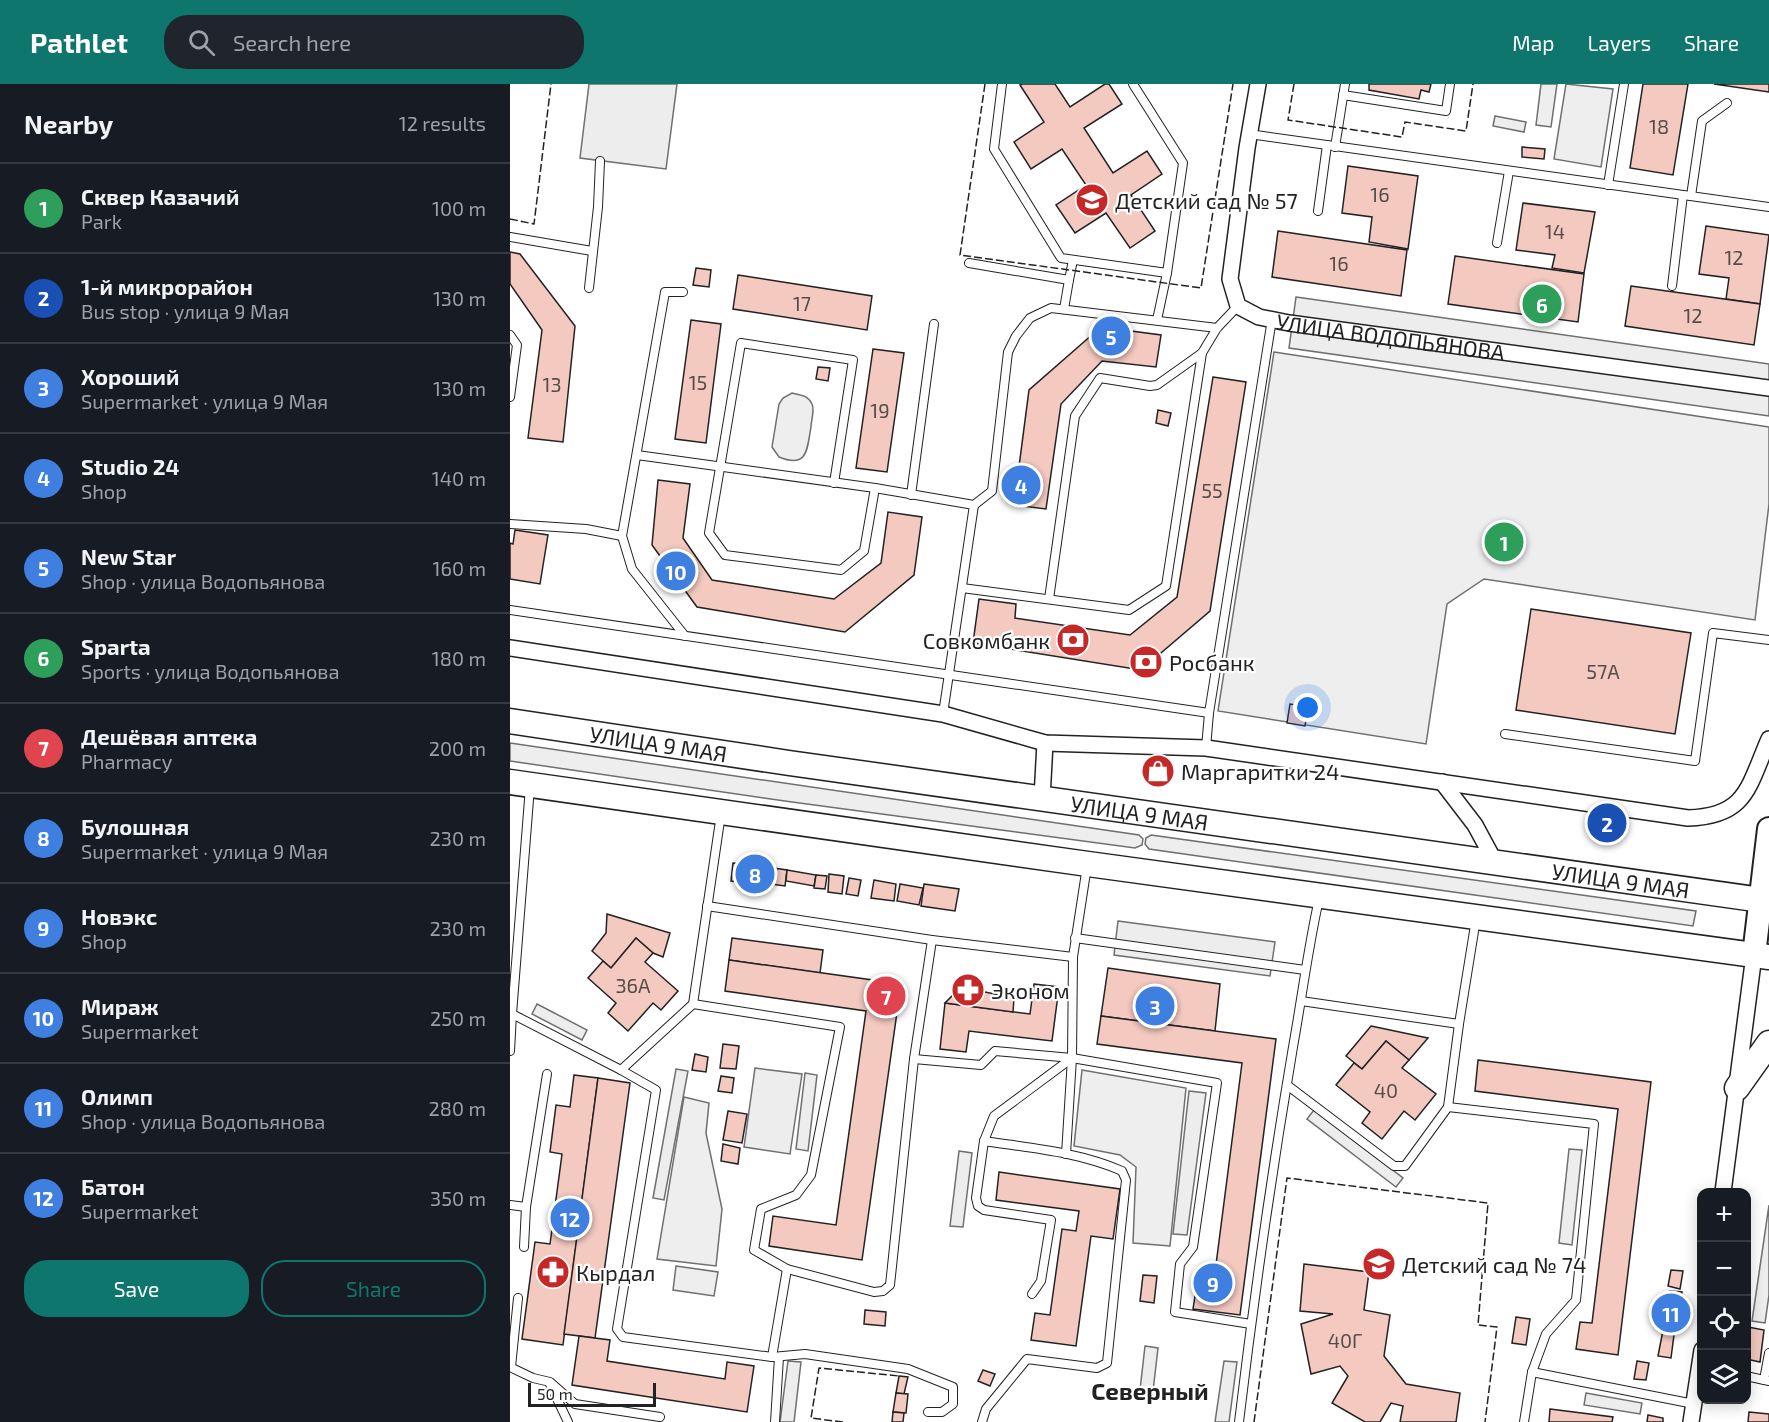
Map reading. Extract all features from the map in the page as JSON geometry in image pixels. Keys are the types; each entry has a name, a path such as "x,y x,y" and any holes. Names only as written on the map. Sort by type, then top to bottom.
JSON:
{"main road":[{"name":"УЛИЦА 9 МАЯ","path":"510,722 1765,900"},
{"path":"520,783 722,813 1761,956"},
{"path":"1737,1088 1769,1043"}],"street":[{"path":"1238,306 1230,279 1258,84"},
{"name":"УЛИЦА ВОДОПЬЯНОВА","path":"1238,306 1259,317 1769,388"},
{"path":"510,648 943,714 1045,743 1206,748 1688,818 1719,814 1735,806 1746,793 1769,740"},
{"path":"1042,798 1045,743"},
{"path":"1442,782 1475,825 1495,862"},
{"path":"1724,1188 1737,1088 1761,956 1769,829"},
{"path":"1691,1422 1697,1387"}],"lane":[{"path":"1002,84 994,149 1061,258 1167,273"},
{"path":"1133,84 1183,163 1167,273 1157,320"},
{"path":"1318,211 1345,84"},
{"path":"1343,95 1446,111 1450,84"},
{"path":"1608,185 1624,84"},
{"path":"1672,286 1702,121 1727,103"},
{"path":"1250,134 1769,207"},
{"path":"589,288 598,207 600,161"},
{"path":"1497,243 1509,171"},
{"path":"510,237 592,251"},
{"path":"1064,309 1073,260"},
{"path":"969,263 1069,280"},
{"path":"683,292 664,292 622,536 632,569 685,636"},
{"path":"962,588 1129,610 1166,586 1202,353 1217,328 1238,306"},
{"path":"943,714 974,505 992,491 1008,352 1016,336 1029,318 1051,308 1217,328"},
{"path":"1206,748 1209,713 1272,319"},
{"path":"911,495 934,324"},
{"path":"510,335 518,345 510,397"},
{"path":"834,483 853,360 741,344 709,533 725,555 841,570 864,551 874,488"},
{"path":"1049,599 1075,416 1100,378 1150,386 1157,385 1202,353"},
{"path":"637,455 874,488 974,505"},
{"path":"510,524 586,529 622,536"},
{"path":"510,610 1209,713"},
{"path":"1505,734 1695,760 1713,633 1769,640"},
{"path":"510,1051 520,783"},
{"path":"621,1070 693,1004 722,813"},
{"path":"1066,1154 1072,1058 1073,957 1088,864"},
{"path":"1239,1422 1251,1324 1287,1085 1309,943 1320,896"},
{"path":"707,906 932,940 1073,957"},
{"path":"1287,1085 1394,1166 1405,1166 1448,1107 1476,918"},
{"path":"1075,938 1305,970"},
{"path":"693,1004 840,1027 811,1175 796,1195 760,1209 754,1250 788,1269 874,1292 883,1291 890,1285 914,1059 932,940"},
{"path":"1301,1001 1459,1024"},
{"path":"512,1014 656,1090 617,1329 623,1336 776,1357 805,1354 908,1368 953,1387 953,1404 942,1412 928,1412"},
{"path":"914,1059 981,1065 995,1051 1072,1058 1217,1083 1193,1247 1180,1264 1175,1312 1251,1324"},
{"path":"1032,1294 1041,1281 1051,1220 984,1210 978,1206 976,1198 984,1141 994,1116 1072,1058"},
{"path":"524,1246 526,1207 547,1074"},
{"path":"1448,1107 1594,1124 1576,1300 1546,1334 1532,1372 1524,1422"},
{"path":"982,1422 986,1409 1027,1359 1097,1368 1107,1363 1126,1180 1122,1171 1111,1166 1066,1154 984,1141"},
{"path":"510,1205 526,1207"},
{"path":"775,1422 776,1357 788,1269"},
{"path":"518,1298 510,1367 533,1378 550,1382 575,1404 660,1417"},
{"path":"1751,1378 1766,1380 1769,1353"},
{"path":"1532,1372 1694,1404"},
{"path":"550,1382 568,1422"}],"shaded area":[{"path":"589,84 677,84 666,169 580,158"},
{"path":"1541,84 1557,84 1551,127 1536,125"},
{"path":"1566,84 1613,89 1601,167 1554,159"},
{"path":"1495,116 1526,122 1524,132 1493,126"},
{"path":"1296,297 1769,364 1769,416 1289,348"},
{"path":"1274,352 1769,427 1769,504 1755,620 1484,579 1447,604 1426,744 1218,711"},
{"path":"792,393 808,399 813,409 807,449 801,459 796,460 779,457 772,447 779,404 783,398"},
{"path":"510,743 1139,835 1143,839 1142,845 1135,848 510,761"},
{"path":"1151,835 1696,911 1693,926 1149,849 1145,844 1146,838"},
{"path":"1118,921 1275,942 1270,976 1114,955"},
{"path":"537,1004 587,1030 582,1040 532,1014"},
{"path":"755,1068 802,1074 790,1154 744,1147"},
{"path":"676,1069 688,1071 664,1200 653,1198"},
{"path":"1082,1070 1186,1088 1170,1246 1133,1243 1136,1167 1120,1155 1074,1146"},
{"path":"805,1073 817,1075 808,1151 796,1149"},
{"path":"1189,1091 1206,1093 1187,1235 1173,1234"},
{"path":"684,1097 709,1103 706,1133 722,1209 716,1266 657,1259"},
{"path":"1314,1110 1403,1178 1396,1187 1307,1119"},
{"path":"1569,1149 1582,1150 1572,1245 1559,1243"},
{"path":"959,1151 972,1153 963,1227 950,1226"},
{"path":"1769,1205 1769,1295 1765,1323 1752,1321"},
{"path":"676,1266 718,1272 714,1296 673,1290"},
{"path":"1145,1346 1158,1348 1152,1400 1139,1399"},
{"path":"788,1361 801,1362 794,1422 780,1422"},
{"path":"1224,1361 1237,1362 1229,1422 1215,1422"},
{"path":"1586,1393 1642,1403 1640,1414 1584,1405"}],"building":[{"path":"1055,84 1070,107 1105,84 1109,84 1122,104 1084,128 1113,173 1147,151 1162,174 1131,195 1155,231 1130,248 1106,213 1075,233 1056,205 1086,185 1062,149 1031,169 1014,142 1044,122 1020,85"},
{"path":"1369,84 1431,84 1429,92 1421,90 1419,99 1369,90"},
{"path":"1643,84 1688,84 1673,175 1630,168"},
{"path":"1714,84 1769,84 1769,92"},
{"path":"1522,147 1545,149 1544,159 1522,157"},
{"path":"1348,166 1418,176 1408,249 1369,242 1372,217 1342,213"},
{"path":"1523,203 1595,212 1584,273 1552,268 1555,255 1516,250"},
{"path":"1706,226 1769,235 1760,304 1726,299 1729,278 1699,274"},
{"path":"1278,231 1407,250 1401,296 1272,277"},
{"path":"510,252 520,254 575,326 563,442 528,438 542,330 510,284"},
{"path":"1455,256 1584,274 1578,322 1448,304"},
{"path":"696,268 711,270 709,287 693,285"},
{"path":"738,275 872,296 867,330 733,309"},
{"path":"1631,286 1760,304 1754,345 1625,326"},
{"path":"691,320 721,324 706,443 675,439"},
{"path":"1101,327 1161,335 1156,367 1102,361 1061,404 1046,509 1014,505 1029,390"},
{"path":"873,349 904,353 887,472 856,468"},
{"path":"818,367 830,368 828,381 816,379"},
{"path":"1213,377 1246,382 1210,611 1141,670 973,643 979,599 1016,604 1015,618 1130,635 1177,597"},
{"path":"1158,410 1171,413 1168,426 1156,423"},
{"path":"658,480 690,484 683,538 712,580 834,599 881,563 888,512 922,517 914,575 845,632 697,607 652,545"},
{"path":"515,530 548,535 540,584 510,579 510,543 513,544"},
{"path":"1531,609 1691,633 1675,734 1516,710"},
{"path":"1290,704 1308,707 1305,726 1287,723"},
{"name":"Маргаритки 24","path":"1151,765 1167,767 1166,777 1149,774"},
{"path":"733,863 747,865 745,883 731,881"},
{"path":"748,864 764,866 762,884 746,882"},
{"path":"766,867 787,870 785,886 763,883"},
{"path":"787,870 816,875 814,886 786,881"},
{"path":"829,874 844,876 842,894 828,892"},
{"path":"816,875 827,876 825,889 814,888"},
{"path":"849,878 861,880 858,896 846,894"},
{"path":"874,880 896,884 894,901 871,898"},
{"path":"900,884 923,888 919,905 897,901"},
{"path":"924,884 959,889 955,911 921,906"},
{"path":"607,914 670,933 663,957 653,953 636,938 611,968 592,951 606,933"},
{"path":"636,938 653,953 645,962 678,991 661,1010 653,1003 628,1031 608,1013 616,1003 588,978 603,961 611,968"},
{"path":"732,938 823,950 820,973 729,960"},
{"path":"729,960 901,984 862,1260 769,1246 773,1216 836,1225 866,1011 725,991"},
{"path":"1108,968 1220,984 1215,1031 1101,1016"},
{"path":"1034,984 1059,987 1052,1041 969,1031 966,1052 940,1049 945,1003 1030,1014"},
{"path":"966,988 1014,998 1013,1012 945,1003 955,993"},
{"path":"1101,1016 1276,1039 1240,1315 1193,1309 1198,1277 1214,1280 1242,1063 1097,1044"},
{"path":"1371,1026 1428,1038 1409,1060 1386,1041 1362,1069 1346,1056"},
{"path":"1386,1041 1409,1060 1402,1068 1436,1094 1415,1120 1404,1111 1382,1139 1362,1123 1370,1112 1336,1085 1354,1063 1362,1069"},
{"path":"723,1044 739,1046 736,1069 720,1068"},
{"path":"695,1054 708,1057 706,1072 692,1070"},
{"path":"1478,1060 1651,1082 1618,1355 1576,1349 1580,1322 1592,1323 1618,1109 1475,1091"},
{"path":"574,1075 598,1078 563,1345 522,1339 535,1242 550,1244 562,1154 550,1152 556,1105 570,1107"},
{"path":"721,1076 734,1078 732,1093 718,1091"},
{"path":"598,1078 630,1083 595,1338 564,1334"},
{"path":"728,1111 747,1114 742,1143 723,1140"},
{"path":"723,1144 740,1148 738,1164 721,1161"},
{"path":"999,1172 1120,1189 1113,1239 1091,1236 1076,1346 1031,1340 1035,1313 1050,1315 1062,1229 1076,1231 1079,1211 996,1200"},
{"path":"1304,1264 1369,1272 1364,1310 1390,1315 1384,1356 1406,1384 1460,1393 1456,1422 1400,1422 1403,1406 1391,1403 1380,1422 1365,1422 1332,1403 1348,1376 1340,1366 1311,1374 1301,1324 1333,1314 1300,1311"},
{"path":"1671,1270 1683,1271 1680,1289 1668,1286"},
{"path":"1143,1275 1157,1276 1154,1303 1140,1301"},
{"path":"1670,1291 1682,1292 1677,1320 1666,1318"},
{"path":"865,1310 886,1312 885,1326 864,1324"},
{"path":"1516,1317 1530,1319 1526,1345 1512,1343"},
{"path":"1664,1325 1675,1327 1671,1358 1658,1356"},
{"path":"1751,1328 1764,1330 1760,1362 1751,1360"},
{"path":"579,1336 610,1340 607,1361 725,1379 727,1362 754,1366 747,1412 572,1385"},
{"path":"1637,1361 1649,1363 1646,1380 1634,1379"},
{"path":"983,1370 995,1374 990,1386 978,1381"},
{"path":"899,1376 908,1377 904,1394 896,1393"},
{"path":"896,1393 908,1394 906,1413 893,1412"},
{"path":"1550,1409 1613,1417 1612,1422 1549,1422"},
{"path":"893,1412 904,1413 903,1422 892,1422"},
{"path":"1749,1412 1769,1414 1769,1422 1748,1422"},
{"path":"1648,1415 1663,1418 1663,1422 1647,1422"}],"fence":[{"path":"510,219 534,224 551,84"},
{"path":"985,84 960,255 1201,288 1233,84"},
{"path":"1294,84 1288,120 1402,137 1405,122 1466,131 1473,84"},
{"path":"1254,1422 1287,1178 1488,1203 1478,1325 1497,1327 1485,1422"},
{"path":"843,1422 811,1418 819,1368 899,1376"}],"place":[{"name":"Детский сад № 57","path":"1092,200"},
{"name":"Sparta","path":"1542,304"},
{"name":"New Star","path":"1111,336"},
{"name":"Studio 24","path":"1021,485"},
{"name":"Сквер Казачий","path":"1504,542"},
{"name":"Мираж","path":"676,571"},
{"name":"Совкомбанк","path":"1073,640"},
{"name":"Росбанк","path":"1146,662"},
{"name":"Маргаритки 24","path":"1158,771"},
{"name":"1-й микрорайон","path":"1607,823"},
{"name":"Булошная","path":"755,874"},
{"name":"Эконом","path":"968,990"},
{"name":"Дешёвая аптека","path":"886,996"},
{"name":"Хороший","path":"1155,1006"},
{"name":"Батон","path":"570,1218"},
{"name":"Детский сад № 74","path":"1379,1264"},
{"name":"Кырдал","path":"553,1272"},
{"name":"Новэкс","path":"1213,1283"},
{"name":"Олимп","path":"1671,1313"}],"district":[{"name":"Северный","path":"1150,1390"}]}
